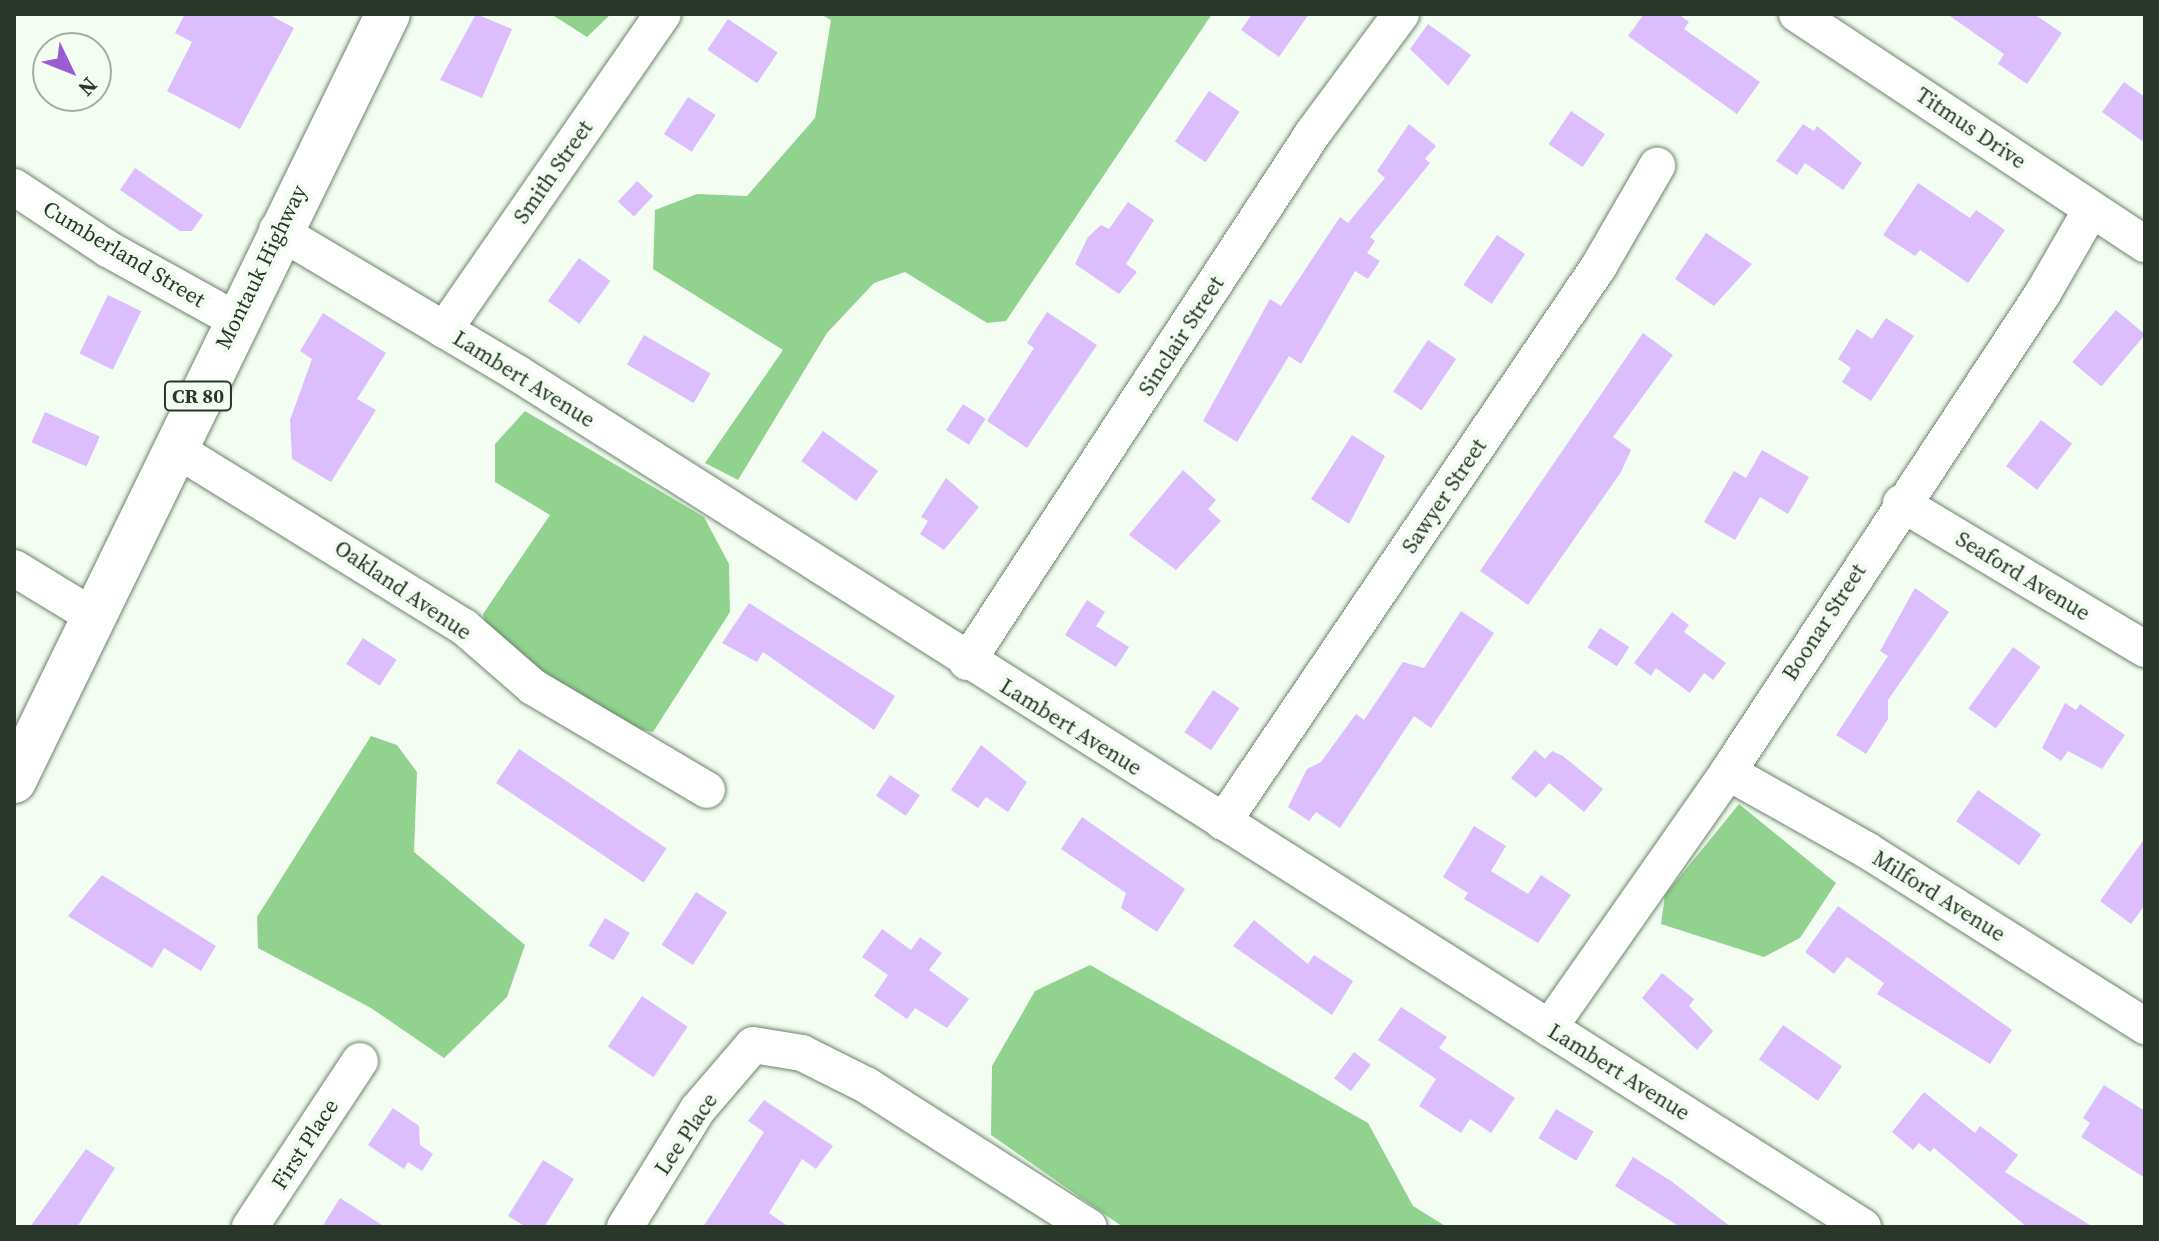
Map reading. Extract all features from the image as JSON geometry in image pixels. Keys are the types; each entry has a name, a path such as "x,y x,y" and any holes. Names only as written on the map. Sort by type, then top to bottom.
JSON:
{"main road":[{"name":"Montauk Highway","path":"14,781 277,230 388,14"}],"street":[{"name":"Smith Street","path":"444,330 663,14"},
{"name":"Sinclair Street","path":"967,662 1313,133 1401,14"},
{"name":"Titmus Drive","path":"1797,14 2145,244"},
{"name":"Sawyer Street","path":"1223,822 1599,266 1657,166"},
{"name":"Cumberland Street","path":"14,187 108,249 236,320"},
{"name":"Boonar Street","path":"1549,1028 1728,772 1901,503 2043,293 2091,210"},
{"name":"Lambert Avenue","path":"277,230 444,330 1863,1227"},
{"name":"Oakland Avenue","path":"174,448 464,627 546,695 707,790"},
{"name":"Seaford Avenue","path":"1901,503 2145,649"},
{"path":"14,568 93,616"},
{"name":"Milford Avenue","path":"1728,772 1868,851 2145,1026"},
{"name":"Lee Place","path":"625,1227 698,1109 753,1045 802,1053 866,1085 1089,1227"},
{"name":"First Place","path":"250,1227 360,1061"}],"shaded area":[{"path":"551,14 611,14 587,37"},
{"path":"820,14 1212,14 1006,321 987,323 905,272 874,283 827,333 738,480 705,463 783,350 653,269 655,210 697,194 747,196 815,118 831,20"},
{"path":"525,411 704,517 729,564 730,612 653,732 625,727 490,640 483,614 550,515 495,482 495,444"},
{"path":"371,736 397,745 417,772 414,852 525,945 507,997 444,1058 371,1008 258,948 257,917"},
{"path":"1739,804 1836,883 1800,938 1764,957 1661,924 1665,895"},
{"path":"1090,965 1368,1123 1413,1206 1447,1227 1123,1227 991,1135 992,1066 1035,991"}],"building":[{"path":"185,14 268,14 294,28 240,129 167,91 192,42 175,33"},
{"path":"476,14 512,29 482,98 440,80"},
{"path":"1252,14 1309,14 1279,57 1241,30"},
{"path":"1644,14 1678,14 1689,22 1684,29 1760,82 1737,114 1628,36"},
{"path":"1947,14 2034,14 2062,33 2027,84 1998,64 2004,54"},
{"path":"728,19 778,53 757,83 707,50"},
{"path":"1428,24 1471,55 1448,86 1410,49"},
{"path":"2124,82 2145,97 2145,143 2102,112"},
{"path":"1209,91 1240,112 1206,162 1175,142"},
{"path":"688,97 716,115 692,152 664,134"},
{"path":"1571,111 1605,134 1583,167 1549,144"},
{"path":"1409,124 1436,146 1425,159 1430,163 1370,237 1375,241 1367,253 1380,261 1368,279 1355,271 1301,364 1289,356 1237,442 1203,421 1270,299 1281,306 1340,217 1348,223 1385,178 1377,171"},
{"path":"1803,124 1814,131 1817,126 1862,163 1843,190 1805,163 1797,175 1776,161"},
{"path":"135,168 203,215 192,231 180,231 120,190"},
{"path":"637,181 653,196 634,216 618,201"},
{"path":"1918,183 1970,218 1976,210 2005,230 1968,283 1920,250 1915,256 1883,235"},
{"path":"1128,202 1154,220 1126,264 1137,272 1119,294 1075,264 1088,237 1101,225 1109,229"},
{"path":"1706,233 1752,264 1714,306 1675,279"},
{"path":"1497,235 1525,254 1492,304 1463,285"},
{"path":"579,258 611,281 579,324 548,301"},
{"path":"108,295 141,311 113,370 80,353"},
{"path":"2116,310 2145,335 2101,387 2072,362"},
{"path":"1047,312 1097,345 1027,448 987,421 1034,348 1027,343"},
{"path":"323,313 386,353 357,399 376,410 331,482 292,459 290,420 312,359 300,351"},
{"path":"1886,318 1914,336 1871,401 1842,382 1851,368 1838,359 1857,329 1872,339"},
{"path":"1643,333 1673,355 1613,437 1631,450 1621,472 1528,605 1480,571"},
{"path":"644,335 711,373 694,403 627,364"},
{"path":"1428,340 1456,359 1422,410 1393,391"},
{"path":"963,404 986,419 969,445 946,430"},
{"path":"45,412 100,436 86,467 32,442"},
{"path":"2041,420 2072,443 2037,490 2006,466"},
{"path":"823,431 878,471 856,501 801,461"},
{"path":"1352,435 1385,456 1349,524 1311,499"},
{"path":"1762,450 1809,477 1788,514 1760,497 1735,540 1704,522 1734,471 1746,478"},
{"path":"1183,470 1216,500 1208,509 1221,521 1176,570 1129,535"},
{"path":"946,478 979,507 944,550 920,534 928,521 921,517"},
{"path":"1915,588 1949,612 1888,700 1888,719 1866,754 1836,735 1888,656 1880,651"},
{"path":"1087,600 1105,612 1096,626 1129,647 1116,667 1065,635"},
{"path":"749,603 895,696 874,730 763,652 757,662 722,643"},
{"path":"1461,611 1494,633 1431,728 1414,716 1340,828 1316,812 1309,821 1288,807 1307,769 1321,762 1356,714 1364,720 1403,662 1424,668"},
{"path":"1672,612 1689,625 1684,632 1726,663 1713,680 1704,673 1690,693 1656,668 1651,676 1634,663"},
{"path":"1600,628 1629,647 1617,666 1587,647"},
{"path":"363,638 397,660 380,686 346,664"},
{"path":"2013,647 2041,667 1996,728 1968,708"},
{"path":"1213,690 1240,708 1211,750 1184,732"},
{"path":"2065,703 2076,710 2080,704 2125,735 2102,769 2068,751 2061,761 2042,748"},
{"path":"981,745 1027,782 1008,812 986,797 978,808 951,790"},
{"path":"519,749 667,849 644,883 496,783"},
{"path":"1535,750 1545,759 1552,751 1563,756 1603,789 1584,812 1549,783 1536,798 1511,778"},
{"path":"890,775 920,795 906,816 876,796"},
{"path":"1978,790 2041,834 2019,865 1956,821"},
{"path":"1082,817 1185,889 1157,932 1121,908 1126,893 1061,849"},
{"path":"1474,826 1506,846 1491,871 1528,894 1541,875 1571,895 1538,943 1464,899 1468,893 1443,877"},
{"path":"2145,838 2145,905 2131,924 2100,901"},
{"path":"102,875 216,946 201,971 164,948 152,968 68,916"},
{"path":"696,892 727,912 693,965 662,945"},
{"path":"1838,906 2012,1030 1990,1064 1877,994 1884,983 1847,957 1834,974 1805,952"},
{"path":"605,918 630,933 613,960 589,945"},
{"path":"1254,920 1308,964 1314,955 1353,981 1332,1015 1233,946"},
{"path":"882,929 911,950 920,937 942,953 929,970 969,999 947,1028 915,1008 907,1019 874,996 888,975 862,957"},
{"path":"1662,973 1694,999 1689,1006 1713,1031 1697,1050 1642,998"},
{"path":"642,996 688,1027 653,1077 608,1047"},
{"path":"1401,1007 1447,1037 1439,1048 1515,1098 1491,1133 1470,1119 1461,1133 1419,1106 1436,1079 1378,1040"},
{"path":"1783,1025 1842,1066 1818,1101 1759,1059"},
{"path":"1354,1052 1371,1065 1351,1091 1334,1078"},
{"path":"2104,1085 2145,1111 2145,1178 2081,1137 2090,1123 2083,1118"},
{"path":"1924,1092 1975,1133 1980,1126 2018,1155 2005,1172 2093,1227 2027,1227 1934,1148 1930,1152 1919,1143 1913,1150 1892,1132"},
{"path":"764,1100 833,1146 816,1169 802,1159 769,1213 789,1227 703,1227 764,1132 748,1121"},
{"path":"393,1108 419,1126 420,1145 433,1154 422,1171 408,1162 404,1169 368,1145"},
{"path":"1556,1109 1594,1132 1576,1161 1538,1138"},
{"path":"86,1149 115,1168 77,1227 30,1227"},
{"path":"1633,1157 1671,1181 1731,1227 1680,1227 1615,1186"},
{"path":"543,1160 574,1179 544,1227 526,1227 508,1216"},
{"path":"340,1198 385,1227 322,1227"}]}
